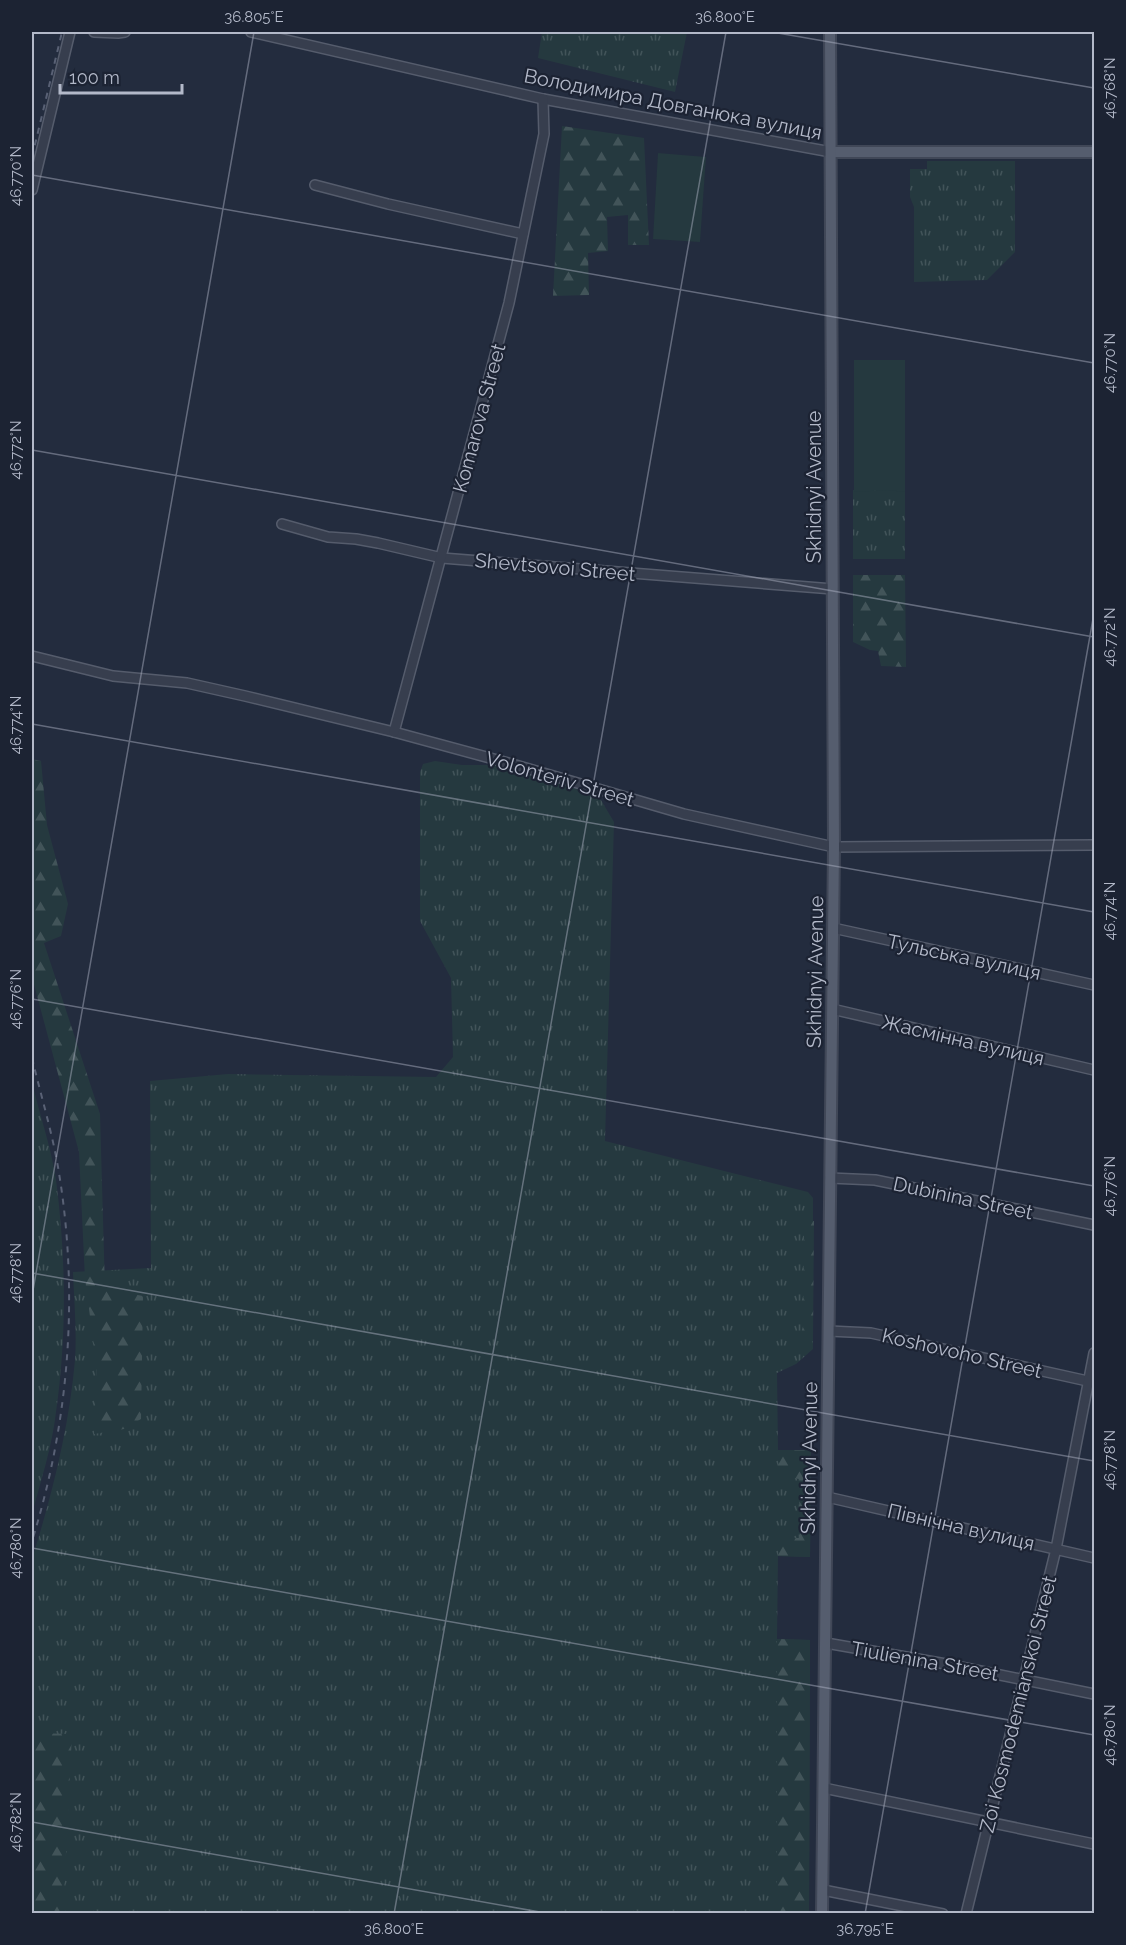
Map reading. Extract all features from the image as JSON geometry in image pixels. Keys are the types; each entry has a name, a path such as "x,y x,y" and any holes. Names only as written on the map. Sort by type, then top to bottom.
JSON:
{"main road":[{"name":"Skhidnyi Avenue","path":"822,1914 834,847 830,32"},
{"name":"Володимира Довганюка вулиця","path":"831,152 1095,152"}],"street":[{"path":"32,190 70,32"},
{"path":"94,32 125,32"},
{"name":"Володимира Довганюка вулиця","path":"251,32 543,99 831,152"},
{"name":"Komarova Street","path":"394,732 509,303 544,134 543,99"},
{"path":"315,185 523,234"},
{"name":"Shevtsovoi Street","path":"282,524 328,537 378,543 442,558 833,589"},
{"name":"Volonteriv Street","path":"32,656 113,676 187,683 394,732 684,814 834,847 1095,845"},
{"name":"Тульська вулиця","path":"833,928 1095,986"},
{"name":"Жасмінна вулиця","path":"832,1009 1095,1070"},
{"name":"Dubinina Street","path":"830,1178 875,1180 1095,1225"},
{"name":"Koshovoho Street","path":"829,1331 871,1332 1092,1381"},
{"name":"Zoi Kosmodemianskoi Street","path":"966,1914 1056,1549 1092,1381 1095,1353"},
{"name":"Північна вулиця","path":"827,1497 1095,1558"},
{"name":"Tiulienina Street","path":"825,1643 1095,1694"},
{"path":"824,1788 1095,1844"},
{"path":"823,1890 943,1914"}],"green space":[{"path":"542,32 687,32 675,92 538,58"},
{"path":"562,126 644,138 649,245 628,245 628,215 607,217 608,251 588,253 589,295 553,296"},
{"path":"658,153 706,157 700,242 653,239"},
{"path":"927,161 1015,161 1015,252 987,280 914,282 914,207 910,197 910,169 927,169"},
{"path":"854,360 905,360 905,492 888,490 854,492"},
{"path":"853,490 905,490 905,559 853,559"},
{"path":"853,575 905,575 906,667 881,666 878,651 853,642"},
{"path":"32,759 41,761 47,825 68,904 61,936 44,943 100,1114 105,1289 143,1296 141,1419 124,1429 94,1434 97,1369 85,1279 79,1152 32,977"},
{"path":"435,761 462,765 495,765 598,795 614,822 605,1141 808,1192 813,1198 813,1349 796,1364 777,1373 778,1450 811,1450 810,1557 778,1556 777,1639 810,1640 809,1913 32,1914 32,1559 59,1461 69,1411 76,1338 73,1272 151,1268 150,1081 228,1074 436,1077 453,1057 451,978 420,921 420,772 423,764"},
{"path":"32,1082 52,1156 56,1180 62,1238 64,1296 60,1383 54,1425 32,1514"},
{"path":"804,1221 814,1221 813,1338 803,1337"},
{"path":"778,1450 811,1450 810,1557 778,1556 779,1538 800,1538 799,1479 779,1475"},
{"path":"777,1639 810,1640 809,1913 777,1913"},
{"path":"32,1733 72,1734 63,1913 32,1913"}],"railway":[{"path":"32,157 62,32"},
{"path":"32,1058 59,1173 65,1219 69,1312 67,1358 55,1451 32,1541"}]}
